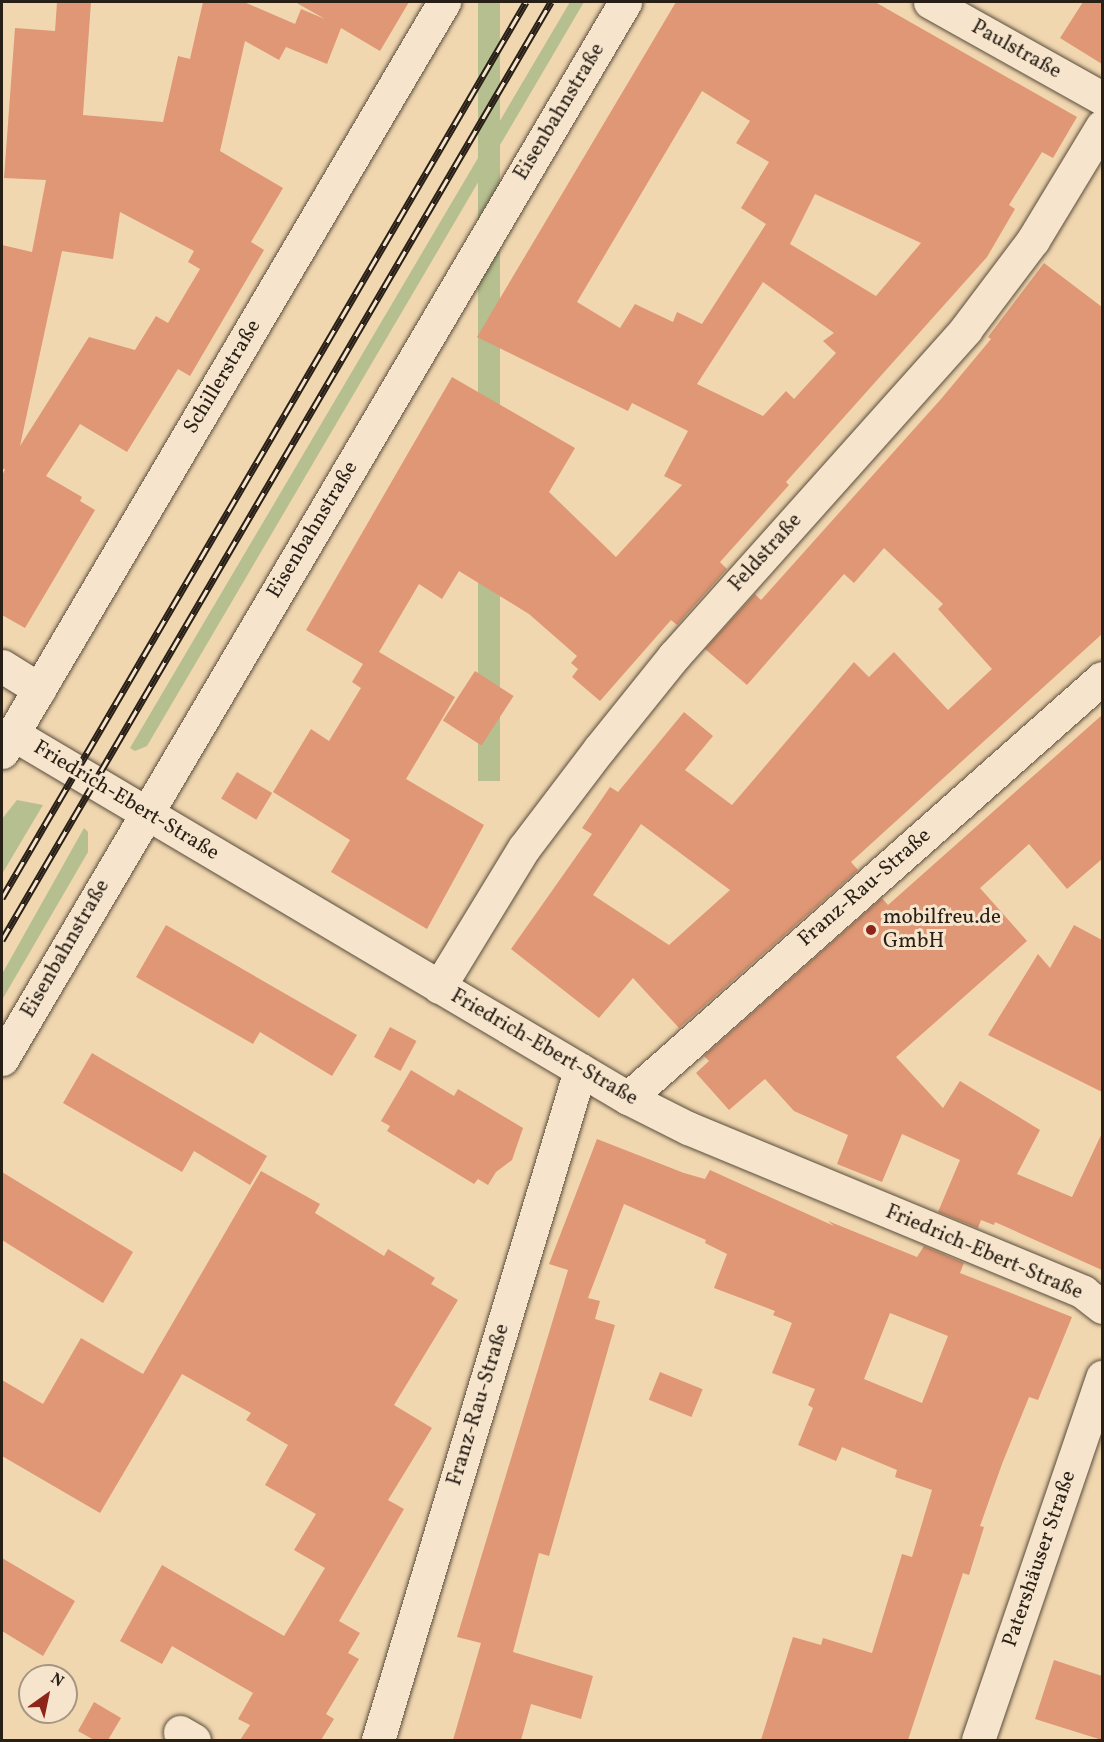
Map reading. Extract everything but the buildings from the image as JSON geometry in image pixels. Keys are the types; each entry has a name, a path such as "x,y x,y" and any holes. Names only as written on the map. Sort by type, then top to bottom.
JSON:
{"street":[{"name":"Schillerstraße","path":"7,744 444,2"},
{"name":"Eisenbahnstraße","path":"2,1059 625,2"},
{"name":"Paulstraße","path":"930,2 1102,98"},
{"name":"Feldstraße","path":"439,987 524,848 600,748 674,656 966,329 1033,240 1102,126"},
{"path":"2,666 39,689"},
{"name":"Franz-Rau-Straße","path":"628,1098 1102,678"},
{"name":"Friedrich-Ebert-Straße","path":"7,744 146,813 628,1098 688,1128 1083,1292 1102,1307"},
{"name":"Franz-Rau-Straße","path":"378,1740 580,1070"},
{"name":"Patershäuser Straße","path":"978,1740 1102,1377"}],"green space":[{"path":"478,2 500,2 500,781 478,781"},
{"path":"570,2 584,2 147,746 135,751 130,748"},
{"path":"17,800 43,805 2,874 2,819"},
{"path":"84,828 88,832 88,852 2,1000 2,974"}],"railway":[{"path":"2,898 526,2"},
{"path":"2,940 551,2"}],"place":[{"name":"mobilfreu.de GmbH","path":"871,930"}]}
